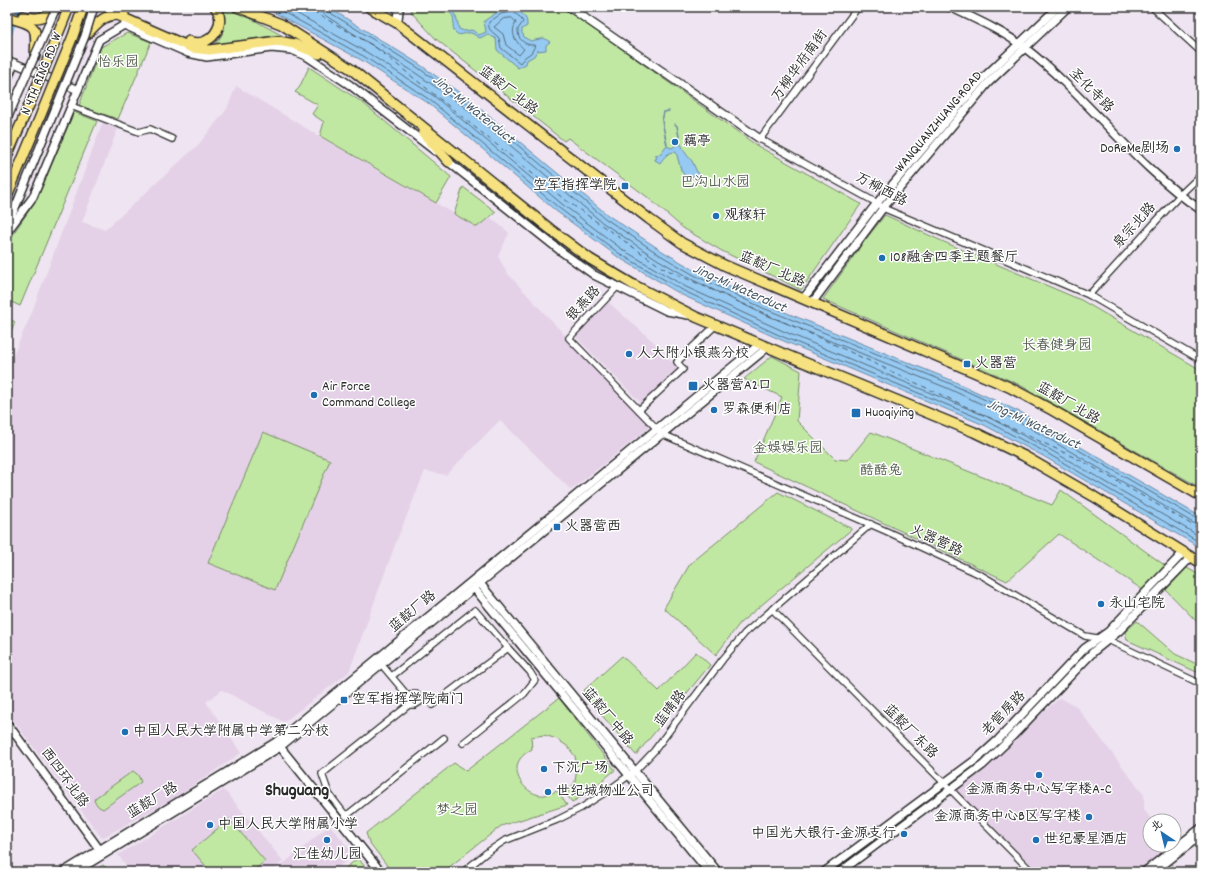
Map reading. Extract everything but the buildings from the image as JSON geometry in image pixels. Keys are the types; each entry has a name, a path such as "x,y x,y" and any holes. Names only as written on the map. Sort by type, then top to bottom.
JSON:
{"highway":[{"name":"N 4TH RING RD. W","path":"7,156 69,7"},
{"name":"N 4TH RING RD. W","path":"7,196 73,36 83,7"},
{"path":"110,7 196,46 209,50 278,41 306,48 351,69"},
{"path":"85,36 100,20 111,15 117,16 192,48 214,36 218,29 219,15 215,7"},
{"path":"237,7 281,24 351,69 550,229 590,259 632,284 696,317 974,432 1024,456 1093,496 1201,563"},
{"name":"蓝靛厂北路","path":"369,7 382,10 649,219 682,243 724,265 1009,387 1052,410 1201,496"},
{"path":"7,12 35,19 46,16 55,9"},
{"path":"7,17 29,23 34,28 37,36 35,57"},
{"path":"405,113 449,162"}],"main road":[{"path":"397,23 399,7"}],"street":[{"path":"7,227 85,36 94,7"},
{"name":"万柳华府南街","path":"760,139 858,7"},
{"name":"圣化寺路","path":"950,7 984,23 1022,46 1066,83 1134,155 1180,195 1201,210"},
{"name":"WANQUANZHUANG ROAD","path":"808,301 880,206 988,83 1058,7"},
{"name":"WANQUANZHUANG ROAD","path":"1022,46 1068,7"},
{"path":"1152,7 1201,52"},
{"name":"万柳西路","path":"572,8 760,139 880,206 1089,295 1201,360"},
{"path":"7,119 55,9"},
{"path":"7,232 33,197 99,40 124,26 188,54 207,57 271,48 292,50 308,57 350,85 562,252 594,275 667,311 696,317"},
{"path":"7,81 11,62 78,90"},
{"path":"71,106 139,132 150,129 172,139"},
{"name":"泉宗北路","path":"1089,295 1180,195 1201,175"},
{"name":"银燕路","path":"569,338 617,287"},
{"path":"639,410 684,368 677,362 716,325"},
{"name":"火器营路","path":"569,338 662,434 871,524 981,575 1085,636 1108,640 1201,684"},
{"name":"蓝靛厂路","path":"475,583 656,428 764,346"},
{"name":"蓝靛厂路","path":"63,872 101,852 278,744 475,583 662,434 764,346"},
{"name":"蓝晴路","path":"463,872 486,853 504,841 581,808 632,773 654,751 723,659 745,633 871,524"},
{"name":"老营房路","path":"824,872 978,758 998,740 1085,648 1109,631 1187,555"},
{"name":"老营房路","path":"840,872 983,765 1094,651 1119,631 1187,555"},
{"name":"蓝靛厂中路","path":"475,583 632,773 718,872"},
{"name":"蓝靛厂东路","path":"772,609 1032,872"},
{"path":"392,676 475,610 530,672 535,680 524,694 463,743"},
{"path":"432,705 508,648"},
{"path":"378,662 392,676 408,696 410,704"},
{"path":"530,672 541,663"},
{"path":"408,696 415,693 420,698 420,702 415,705 410,704 322,774 328,794 346,816 444,738"},
{"name":"西四环北路","path":"7,723 101,852"},
{"path":"278,744 381,872"},
{"name":"蓝靛厂中路","path":"632,773 709,872"},
{"path":"323,799 328,794"},
{"path":"1144,872 1201,828"},
{"path":"1154,872 1201,835"},
{"name":"蓝靛厂路","path":"76,872 101,852"}],"shaded area":[{"name":"Air Force Command College","path":"236,86 322,138 476,226 490,217 509,233 498,256 507,273 650,427 571,490 500,420 446,475 425,471 396,542 349,672 284,722 222,690 206,702 241,753 179,795 102,838 7,712 7,369 30,317 103,122 118,128 82,222 105,230 199,144 227,109"},
{"name":"人大附小银燕分校","path":"608,302 655,343 678,369 641,403 574,335"},
{"path":"1060,698 1076,706 1144,795 1144,810 1146,813 1142,813 1142,853 1169,853 1144,872 1032,872 950,789"},
{"name":"中国人民大学附属小学","path":"223,790 228,794 283,861 275,869 277,872 131,872 118,855"},
{"name":"汇佳幼儿园","path":"330,825 354,855 332,872 288,872 282,865"}],"green space":[{"path":"230,7 283,36 271,36 214,45 224,31 222,14"},
{"name":"巴沟山水园","path":"412,7 563,7 756,145 861,204 801,290 722,251 683,228 646,196 568,138 564,141 436,39 411,12"},
{"name":"怡乐园","path":"127,33 151,42 118,119 79,106 101,47"},
{"path":"309,67 363,103 451,177 436,203 320,136 324,122 312,114 318,105 295,92 299,88"},
{"path":"74,112 97,121 20,306 7,300 7,248 15,231 37,199"},
{"path":"463,187 496,212 477,227 454,214"},
{"name":"长春健身园","path":"885,215 944,242 1081,300 1201,370 1201,488 1018,384 823,299 859,248"},
{"path":"7,318 15,322 7,343"},
{"path":"772,356 801,371 797,421 835,459 848,460 871,432 1052,505 1061,490 1167,567 1143,590 1059,534 1007,581 754,462 782,397 744,379"},
{"path":"263,432 330,460 275,590 208,563"},
{"path":"778,492 852,529 740,623 716,655 664,608 690,564"},
{"path":"1187,568 1201,576 1201,626 1166,590"},
{"path":"1137,621 1175,654 1201,666 1201,674 1127,640 1125,632"},
{"path":"696,652 710,665 636,755 582,692 622,656 659,691"},
{"name":"梦之园","path":"559,698 615,770 585,795 572,802 566,794 575,782 577,767 575,756 567,746 557,739 544,735 531,737 532,749 522,757 517,765 517,773 519,778 525,788 535,794 545,795 557,791 567,805 501,826 443,872 392,872 369,842 366,833 454,763 466,771"},
{"path":"133,771 138,775 141,782 103,809 99,807 94,801 95,798"},
{"path":"229,819 265,861 252,872 211,872 192,850"},
{"path":"358,858 369,872 341,872"},
{"path":"103,865 111,872 92,872"}],"water":[{"name":"Jing-Mi Waterduct","path":"264,7 328,7 419,64 467,98 609,216 662,251 696,271 765,304 951,380 1022,413 1201,517 1201,548 1043,456 984,425 779,339 682,295 618,257 556,211 428,103 363,61"},
{"path":"442,7 453,11 459,29 464,31 472,30 479,35 486,32 484,21 498,12 497,8 500,7 503,10 506,10 514,7 526,19 527,26 522,29 522,33 525,38 531,41 544,38 550,42 546,45 546,50 537,51 534,56 527,60 526,64 518,68 497,50 496,39 488,34 480,38 471,33 459,35 456,33 453,27 452,16 445,10 442,12"},
{"path":"680,142 697,172 700,174 699,175 686,178 681,170 676,152 667,155 660,163 655,160 657,158 655,155 660,154 666,146 672,148"}],"waterway":[{"path":"7,40 20,7"},
{"path":"667,145 662,121 664,112 669,111"},
{"path":"675,124 677,126 680,142"}],"ferry route":[{"path":"305,7 374,46 564,199 663,268 831,343 1084,462 1201,530"}],"place":[{"name":"藕亭","path":"675,142"},
{"name":"DoReMe剧场","path":"1177,149"},
{"name":"空军指挥学院","path":"625,186"},
{"name":"观稼轩","path":"716,216"},
{"name":"108融舍四季主题餐厅","path":"882,258"},
{"name":"人大附小银燕分校","path":"629,354"},
{"name":"火器营","path":"967,364"},
{"name":"火器营A2口","path":"693,386"},
{"name":"Air Force Command College","path":"314,395"},
{"name":"罗森便利店","path":"714,410"},
{"name":"Huoqiying","path":"856,413"},
{"name":"火器营西","path":"557,527"},
{"name":"永山宅院","path":"1101,604"},
{"name":"空军指挥学院南门","path":"344,700"},
{"name":"中国人民大学附属中学第二分校","path":"125,732"},
{"name":"下沉广场","path":"544,769"},
{"name":"金源商务中心写字楼A-C","path":"1039,775"},
{"name":"世纪城物业公司","path":"548,792"},
{"name":"金源商务中心B区写字楼","path":"1089,817"},
{"name":"中国人民大学附属小学","path":"210,825"},
{"name":"中国光大银行-金源支行","path":"904,834"},
{"name":"汇佳幼儿园","path":"327,840"},
{"name":"世纪豪星酒店","path":"1036,840"}],"district":[{"name":"Shuguang","path":"297,791"}],"park label":[{"name":"金娱娱乐园","path":"788,449"},
{"name":"酷酷兔","path":"881,471"}]}
